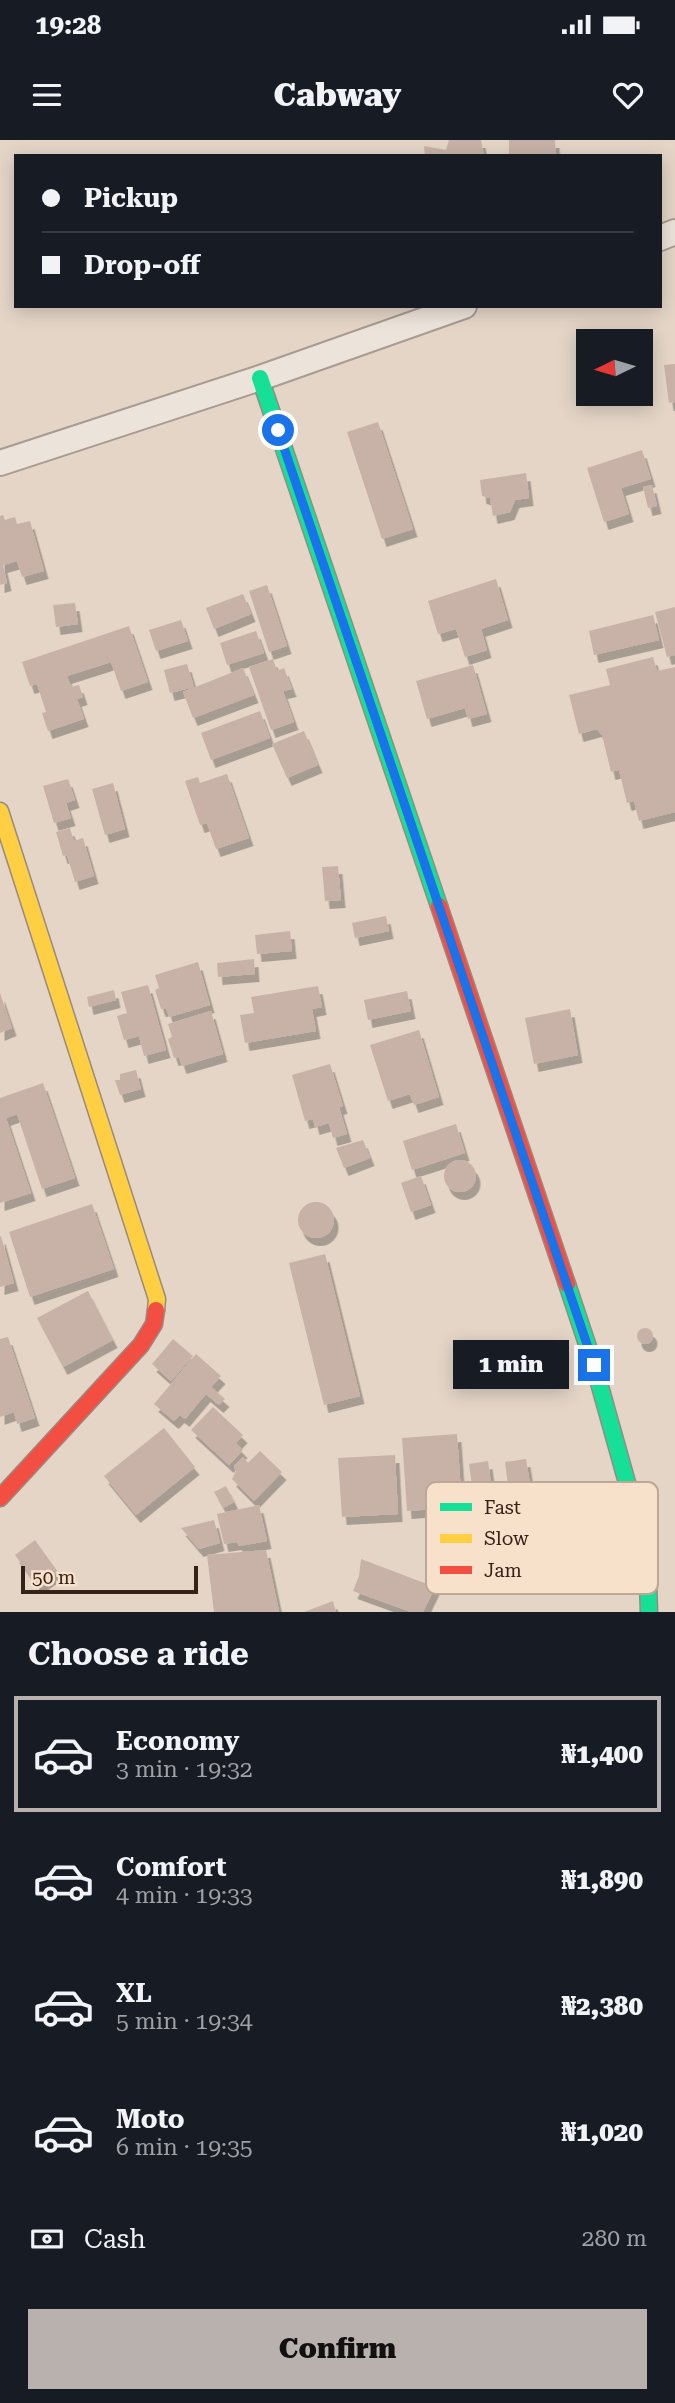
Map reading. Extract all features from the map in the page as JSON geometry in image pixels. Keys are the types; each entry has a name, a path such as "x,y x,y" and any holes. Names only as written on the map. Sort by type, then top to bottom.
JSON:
{"street":[{"path":"0,463 260,378 458,308"},
{"path":"260,378 594,1365 627,1482"},
{"path":"0,811 157,1299 154,1324 141,1345 0,1498"},
{"path":"648,1594 649,1612"}],"building":[{"path":"449,140 481,140 484,154 425,154 424,146 446,150"},
{"path":"509,140 555,140 556,154 509,154"},
{"path":"675,364 675,402 669,403 664,365"},
{"path":"378,422 413,529 382,539 347,432"},
{"path":"642,450 651,479 621,488 629,514 604,522 587,468"},
{"path":"526,473 529,498 515,500 510,512 493,516 490,498 482,496 480,480"},
{"path":"652,485 657,506 648,508 643,487"},
{"path":"3,515 5,520 15,517 17,524 30,521 44,571 22,577 17,561 3,565 7,583 0,585 0,516"},
{"path":"496,579 508,620 481,629 487,650 465,657 456,629 438,634 428,601"},
{"path":"267,585 287,646 269,652 249,591"},
{"path":"243,594 251,614 214,629 206,608"},
{"path":"75,603 78,624 56,627 53,605"},
{"path":"675,607 675,655 667,657 655,612"},
{"path":"653,615 659,640 594,655 589,631"},
{"path":"181,620 188,641 156,651 149,630"},
{"path":"129,626 148,682 121,691 111,662 67,676 71,687 79,685 83,697 77,699 84,719 48,731 42,713 46,712 37,684 30,686 22,662"},
{"path":"256,631 264,653 227,665 220,643"},
{"path":"653,657 657,671 675,667 675,812 639,821 634,801 627,803 619,770 611,772 602,735 597,729 579,734 569,695 610,685 606,669"},
{"path":"273,659 277,671 284,668 292,689 283,691 294,722 271,730 249,667"},
{"path":"187,664 194,687 170,693 164,670"},
{"path":"473,665 487,714 468,719 465,708 427,719 416,681"},
{"path":"243,668 254,695 193,718 183,692"},
{"path":"260,711 270,738 211,760 201,733"},
{"path":"304,731 318,765 287,778 272,744"},
{"path":"227,774 249,838 216,849 207,823 200,825 185,781 198,777 200,783"},
{"path":"68,779 75,800 66,803 71,818 54,823 43,786"},
{"path":"113,783 125,829 105,835 92,789"},
{"path":"70,828 74,841 83,838 94,876 75,882 67,855 63,856 56,832"},
{"path":"338,866 341,900 325,901 322,867"},
{"path":"386,916 389,931 355,938 352,923"},
{"path":"290,931 292,951 257,954 255,935"},
{"path":"254,959 255,974 218,977 217,963"},
{"path":"198,962 210,1005 169,1017 166,1008 161,1009 155,990 159,988 155,975"},
{"path":"148,985 166,1050 144,1056 139,1036 124,1040 117,1016 127,1013 121,992"},
{"path":"318,986 322,1007 312,1009 316,1031 245,1043 240,1015 254,1013 251,997"},
{"path":"114,990 116,1000 89,1007 87,997"},
{"path":"407,991 411,1011 368,1020 364,1000"},
{"path":"0,993 12,1028 0,1033"},
{"path":"570,1009 578,1055 534,1064 525,1018"},
{"path":"211,1011 223,1054 182,1066 179,1057 174,1058 168,1039 172,1037 168,1024"},
{"path":"419,1030 439,1097 414,1105 410,1094 388,1101 370,1045"},
{"path":"330,1064 343,1106 339,1107 347,1134 333,1138 329,1123 315,1127 313,1119 305,1121 292,1075"},
{"path":"136,1070 141,1089 120,1095 115,1080 120,1080 120,1074"},
{"path":"43,1083 75,1178 42,1189 17,1114 6,1118 31,1193 0,1203 0,1098"},
{"path":"456,1124 465,1153 412,1170 403,1141"},
{"path":"363,1140 370,1158 344,1168 336,1148"},
{"path":"460,1160 472,1164 476,1176 472,1188 460,1192 448,1188 444,1176 448,1164"},
{"path":"421,1176 431,1205 411,1212 401,1183"},
{"path":"316,1202 328,1208 334,1220 328,1232 316,1238 304,1232 298,1220 304,1208"},
{"path":"92,1204 114,1269 30,1297 9,1232"},
{"path":"0,1237 14,1283 0,1287"},
{"path":"325,1254 360,1396 324,1405 289,1263"},
{"path":"88,1291 113,1340 63,1367 37,1318"},
{"path":"642,1328 648,1328 653,1336 651,1342 642,1344 637,1339 637,1333"},
{"path":"8,1337 35,1418 17,1424 14,1412 0,1417 0,1339"},
{"path":"173,1339 193,1356 171,1381 152,1364"},
{"path":"196,1354 221,1376 211,1387 225,1399 219,1405 206,1394 185,1419 180,1415 174,1421 154,1404"},
{"path":"213,1407 243,1435 236,1443 243,1450 229,1465 191,1430"},
{"path":"164,1428 195,1467 136,1515 104,1476"},
{"path":"457,1434 460,1482 426,1482 426,1510 407,1511 402,1438"},
{"path":"260,1451 282,1472 254,1501 232,1479 236,1471 234,1466 243,1457 248,1463"},
{"path":"395,1455 398,1514 342,1517 338,1458"},
{"path":"526,1459 530,1482 508,1482 505,1462"},
{"path":"488,1461 491,1482 472,1482 469,1464"},
{"path":"226,1486 234,1502 223,1508 214,1492"},
{"path":"259,1505 267,1541 239,1546 237,1542 224,1544 217,1514"},
{"path":"214,1520 220,1543 199,1549 181,1528"},
{"path":"35,1540 58,1572 38,1586 15,1555"},
{"path":"266,1550 279,1612 214,1612 207,1555"},
{"path":"361,1559 426,1584 426,1594 432,1594 423,1612 411,1612 353,1591 359,1576"},
{"path":"333,1601 336,1612 304,1612"}],"traffic: fast":[{"path":"260,378 439,906"},
{"path":"567,1284 594,1365 627,1482"},
{"path":"648,1594 649,1612"}],"traffic: slow":[{"path":"0,811 157,1299 156,1310"}],"traffic: jam":[{"path":"439,906 567,1284"},
{"path":"0,1498 141,1345 154,1324 156,1310"}],"route":[{"path":"278,430 594,1365"}]}
